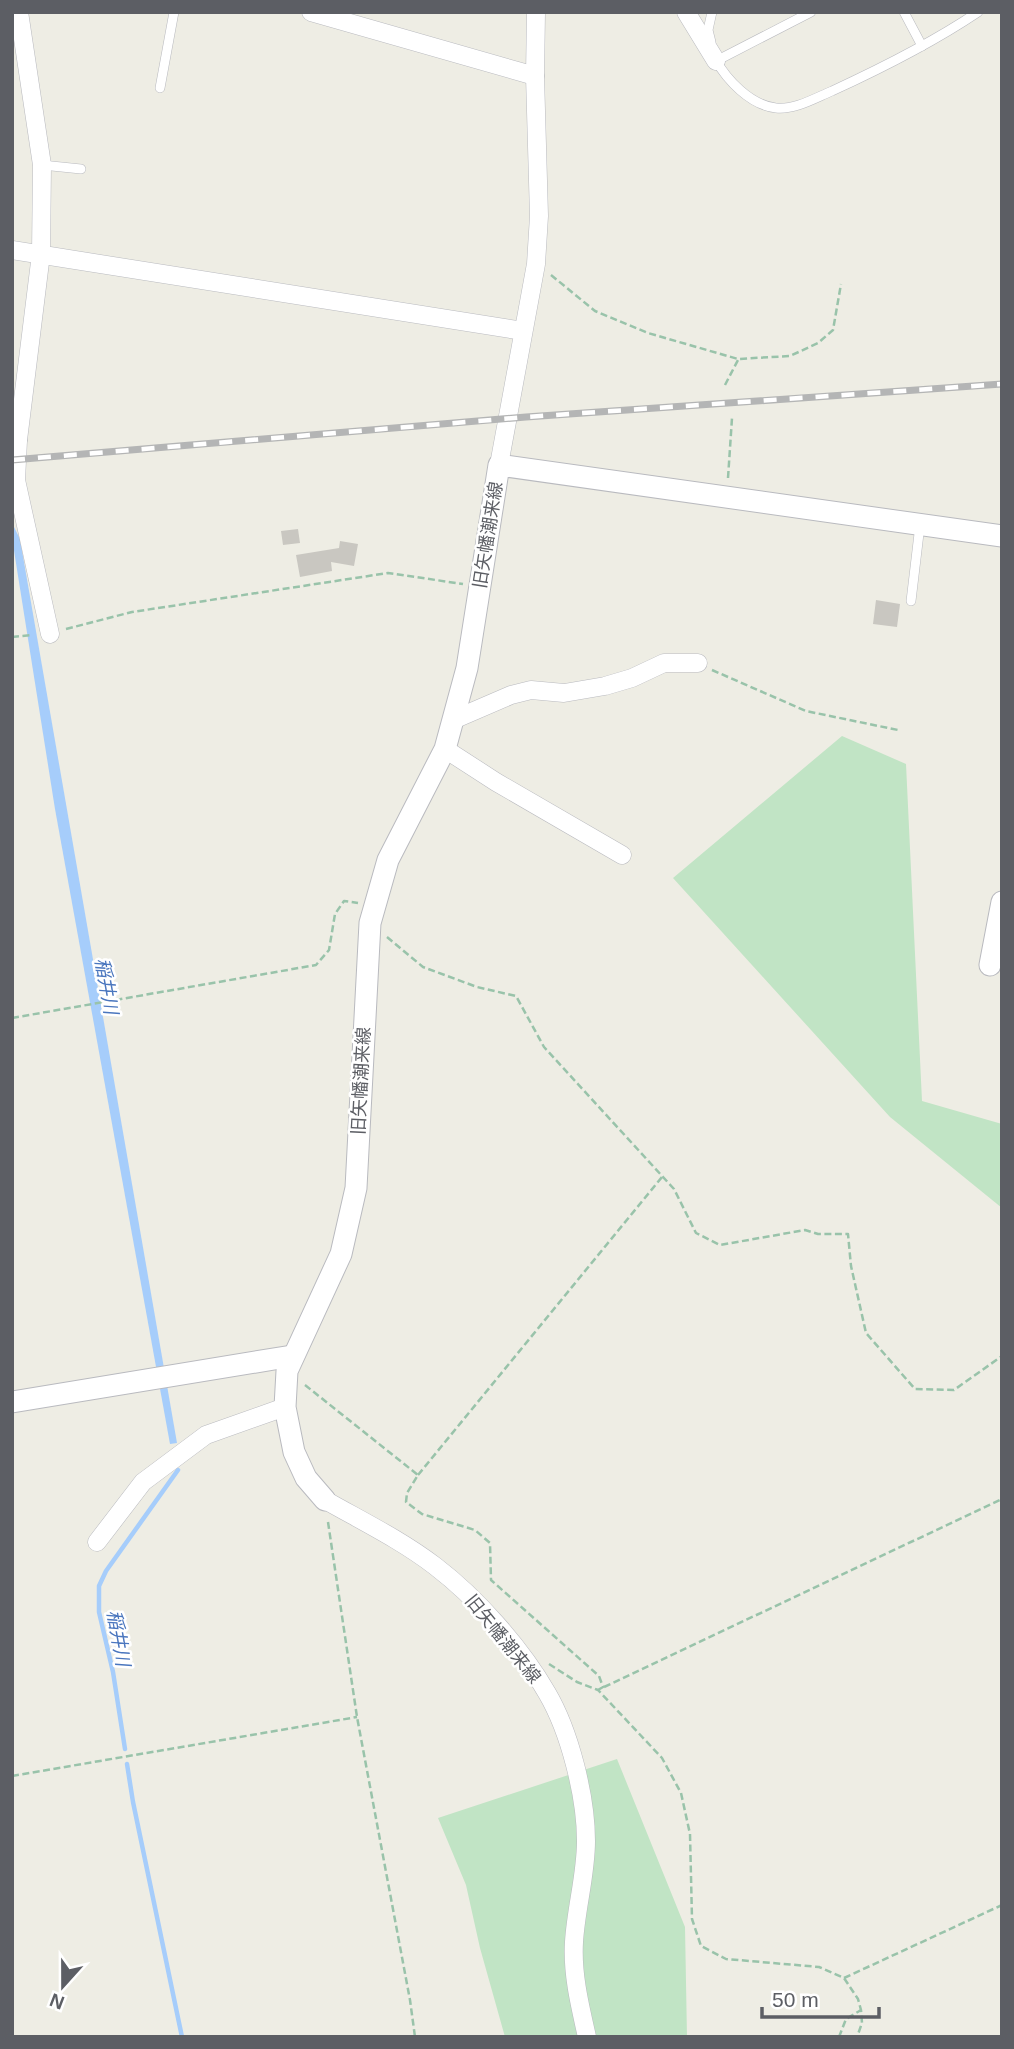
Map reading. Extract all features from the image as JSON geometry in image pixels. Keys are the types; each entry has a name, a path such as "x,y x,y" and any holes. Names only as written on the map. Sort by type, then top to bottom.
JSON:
{"street":[{"path":"19,12 42,165 41,254 15,440 16,480 45,634"},
{"path":"311,12 535,76"},
{"name":"旧矢幡潮来線","path":"537,12 535,76 540,216 536,264 499,465 467,668 445,749 388,860 372,914 356,1188 341,1254 289,1364 285,1407 294,1452 306,1478 325,1500 434,1565 465,1592 512,1644 548,1694 569,1745 584,1801 586,1843 574,1943 575,1981 587,2037"},
{"path":"686,12 695,22 716,61"},
{"path":"12,250 523,331"},
{"path":"499,465 727,495 1002,536"},
{"path":"453,720 511,695 531,690 564,693 632,678 664,663 698,663"},
{"path":"445,749 496,782 622,855"},
{"path":"990,965 1002,902"},
{"path":"12,1402 162,1378 289,1364"},
{"path":"97,1542 143,1482 206,1435 285,1407"}],"lane":[{"path":"160,88 174,12"},
{"path":"712,12 708,30 716,61 739,90 758,102 776,108 801,104 878,70 978,12"},
{"path":"716,61 811,12"},
{"path":"904,12 922,46"},
{"path":"42,165 81,169"},
{"path":"911,601 921,523"}],"path":[{"path":"536,264 595,311 648,333 738,359 790,356 818,343 833,330 841,284"},
{"path":"725,385 738,359"},
{"path":"727,495 732,418"},
{"path":"12,637 45,634 132,612 388,573 480,587"},
{"path":"698,663 806,711 898,730"},
{"path":"12,1018 316,965 329,950 335,914 344,901 372,914 424,967 477,987 516,996 544,1047 674,1189 696,1233 720,1245 805,1230 818,1234 848,1234 851,1266 866,1333 915,1389 954,1390 1002,1356"},
{"path":"603,1687 598,1676 491,1580 490,1543 475,1530 422,1514 406,1502 407,1493 418,1475 662,1177"},
{"path":"289,1364 418,1475"},
{"path":"598,1690 1002,1499"},
{"path":"325,1500 357,1717 415,2037"},
{"path":"545,1662 577,1682 598,1690 662,1758 681,1793 690,1834 692,1919 701,1946 726,1959 819,1967 844,1978 858,1999 861,2010 862,2023 857,2037"},
{"path":"12,1776 357,1717"},
{"path":"844,1978 1002,1905"},
{"path":"839,2037 846,2019 861,2010"}],"green space":[{"path":"842,736 906,764 922,1101 1002,1124 1002,1208 890,1117 673,878"},
{"path":"617,1759 685,1927 687,2037 505,2037 466,1885 438,1818"}],"water":[{"path":"12,523 20,539 177,1443 170,1444 55,809 12,538"}],"building":[{"path":"298,529 300,543 283,545 281,531"},
{"path":"340,541 358,544 354,566 331,562 332,571 300,577 296,555 339,548"},
{"path":"876,600 900,604 897,627 873,624"}],"waterway":[{"name":"稲井川","path":"125,1749 113,1672 99,1612 99,1586 106,1571 178,1470"},
{"name":"稲井川","path":"127,1764 182,2037"}],"railway":[{"path":"12,460 526,417 1002,384"}]}
